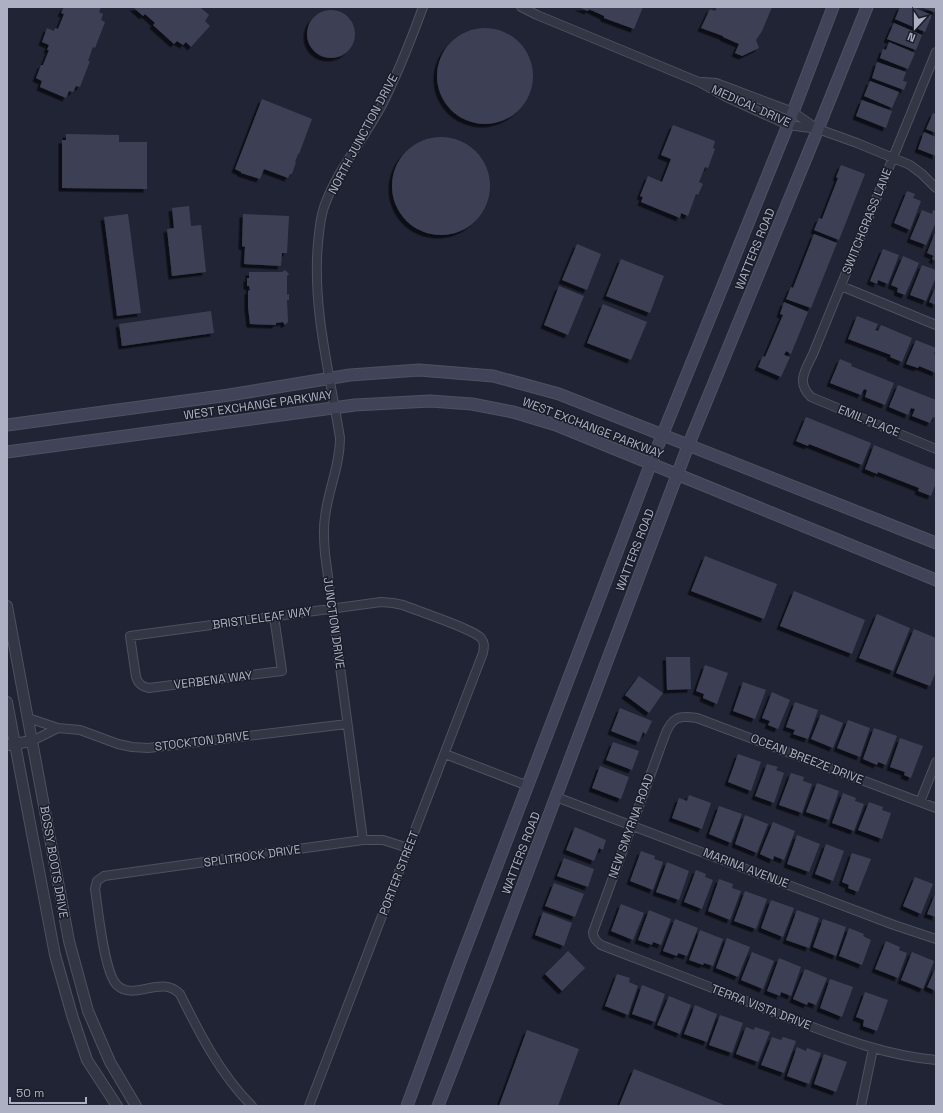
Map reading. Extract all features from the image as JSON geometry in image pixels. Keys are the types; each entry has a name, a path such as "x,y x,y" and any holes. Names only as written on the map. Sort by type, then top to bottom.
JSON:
{"main road":[{"name":"WATTERS ROAD","path":"407,1106 459,965 651,463 788,125 833,7"},
{"name":"WATTERS ROAD","path":"438,1106 688,446 867,7"},
{"name":"WEST EXCHANGE PARKWAY","path":"7,425 229,395 330,378 420,370 492,376 559,394 936,543"},
{"name":"WEST EXCHANGE PARKWAY","path":"7,452 355,405 430,401 472,404 513,412 556,425 936,580"}],"street":[{"name":"NORTH JUNCTION DRIVE","path":"335,408 320,319 316,264 320,227 324,208 338,177 382,105 405,55 423,7"},
{"name":"MEDICAL DRIVE","path":"521,7 699,82 726,97 788,125 818,129"},
{"name":"SWITCHGRASS LANE","path":"805,391 802,383 804,374 936,52"},
{"name":"MEDICAL DRIVE","path":"699,82 716,83 793,112 818,129"},
{"path":"818,129 910,165 922,174 936,188"},
{"path":"841,286 936,325"},
{"name":"EMIL PLACE","path":"805,391 811,397 820,401 936,449"},
{"name":"JUNCTION DRIVE","path":"335,408 340,438 340,451 324,518 325,554 363,840"},
{"name":"BRISTLELEAF WAY","path":"130,636 381,602 403,606 472,631 482,639"},
{"name":"BOSSY BOOTS DRIVE","path":"7,606 69,941 88,1011 110,1062 136,1106"},
{"name":"VERBENA WAY","path":"130,636 137,682 145,688 282,672 274,616"},
{"name":"PORTER STREET","path":"309,1106 483,653 484,645 482,639"},
{"name":"BOSSY BOOTS DRIVE","path":"7,702 11,745 55,955 72,1015 88,1060 116,1106"},
{"name":"OCEAN BREEZE DRIVE","path":"676,718 686,716 697,718 936,808"},
{"name":"STOCKTON DRIVE","path":"9,721 28,718 58,728 80,730 118,744 148,748 347,724"},
{"name":"NEW SMYRNA ROAD","path":"593,936 594,926 665,734 669,724 676,718"},
{"path":"11,745 32,741 58,728"},
{"path":"444,754 528,786"},
{"path":"920,802 936,762"},
{"name":"MARINA AVENUE","path":"556,797 894,925 936,938"},
{"name":"SPLITROCK DRIVE","path":"252,1106 226,1076 204,1041 180,994 173,987 164,986 132,991 120,988 116,984 112,977 106,955 95,889 97,881 104,876 363,840 383,840 408,848"},
{"name":"TERRA VISTA DRIVE","path":"593,936 600,945 848,1040 874,1049 914,1058 936,1060"},
{"path":"72,1015 88,1011"},
{"path":"861,1106 874,1049"}],"building":[{"path":"64,7 101,7 99,12 103,14 101,20 105,22 95,48 93,47 88,61 90,61 80,87 76,86 73,92 69,91 66,98 40,87 42,81 36,78 49,50 47,50 49,45 42,42 47,28 54,31 55,28 58,29 64,14 61,13"},
{"path":"133,7 200,7 209,15 205,21 210,26 191,47 186,42 183,45 177,41 174,44 153,25 155,23 145,14 143,16"},
{"path":"578,7 643,7 634,29 604,18 604,16 589,9 588,11"},
{"path":"717,7 772,7 762,31 756,40 759,48 742,56 735,53 739,44 701,28 710,9 715,11"},
{"path":"900,7 912,7 932,15 925,32 895,19"},
{"path":"921,7 936,7 936,13"},
{"path":"326,10 336,10 348,17 355,29 355,39 348,51 336,58 326,58 318,54 311,47 307,39 307,29 311,21 318,14"},
{"path":"894,23 922,35 916,50 887,39"},
{"path":"485,28 503,31 519,42 530,58 533,76 530,94 519,110 503,121 485,124 467,121 451,110 440,94 437,76 440,58 451,42 467,31"},
{"path":"889,42 915,53 908,69 880,58 883,49 886,50"},
{"path":"877,62 906,72 903,81 907,82 904,90 872,78"},
{"path":"870,81 899,92 892,108 864,96"},
{"path":"262,99 312,119 295,162 292,174 290,174 288,178 264,169 260,179 241,173 235,169"},
{"path":"862,100 892,111 886,128 856,116"},
{"path":"933,113 936,114 936,133 926,129"},
{"path":"673,125 715,141 713,148 715,149 708,168 705,167 699,182 703,184 698,195 696,194 688,216 681,213 680,218 641,202 643,197 640,196 648,176 662,182 671,159 661,155"},
{"path":"924,132 936,137 936,156 918,149"},
{"path":"66,134 119,135 119,142 147,142 147,189 62,188 62,140 66,140"},
{"path":"441,137 460,141 476,151 486,167 490,186 486,205 476,221 460,231 441,235 422,231 406,221 396,205 392,186 396,167 406,151 422,141"},
{"path":"841,165 865,174 839,240 814,230 819,218 822,219 838,178 836,177"},
{"path":"907,191 915,194 913,198 921,201 910,230 894,223"},
{"path":"189,206 191,226 201,225 206,272 172,276 167,229 174,228 172,208"},
{"path":"922,210 932,214 933,210 936,211 936,222 926,245 910,239"},
{"path":"128,214 141,313 117,316 104,217"},
{"path":"243,214 289,216 287,253 282,253 281,266 244,264 245,247 242,246"},
{"path":"936,230 936,261 932,259 934,256 927,253"},
{"path":"814,234 837,243 811,308 786,299 791,287 793,288"},
{"path":"577,244 601,254 587,290 562,280"},
{"path":"883,249 899,255 888,284 878,280 877,284 870,281"},
{"path":"903,256 919,263 905,295 897,292 898,288 891,285"},
{"path":"621,259 664,276 650,313 606,296"},
{"path":"922,265 936,270 936,277 926,301 910,295"},
{"path":"285,270 289,274 287,276 287,295 289,294 289,300 287,300 288,322 285,325 283,322 276,323 276,325 250,324 248,291 250,290 249,286 247,286 249,272 282,272"},
{"path":"559,286 584,296 568,335 544,325"},
{"path":"936,286 936,305 929,302"},
{"path":"784,302 808,312 791,354 786,351 784,355 790,357 781,377 758,367 763,356 765,357 783,315 780,314"},
{"path":"603,304 647,322 631,360 587,343"},
{"path":"211,311 214,333 122,346 119,324"},
{"path":"857,316 878,324 875,330 878,331 881,325 912,338 902,362 890,357 891,355 848,339"},
{"path":"916,340 936,348 934,354 936,355 936,373 919,366 918,368 906,364"},
{"path":"840,359 852,364 851,366 894,383 885,405 865,397 867,390 864,389 861,395 830,383"},
{"path":"898,385 936,400 936,418 933,417 930,423 912,416 915,409 911,408 908,415 889,407"},
{"path":"806,417 871,443 862,465 809,444 808,446 796,441"},
{"path":"874,445 936,470 936,483 931,496 918,491 919,488 878,472 877,474 865,469"},
{"path":"705,556 777,584 764,619 691,591"},
{"path":"794,591 865,620 852,654 780,626"},
{"path":"877,614 910,628 893,671 859,658"},
{"path":"914,629 936,638 936,671 930,686 896,673"},
{"path":"666,657 690,657 691,689 667,690"},
{"path":"705,665 728,673 717,704 703,698 704,694 696,691"},
{"path":"639,676 663,693 649,713 625,695"},
{"path":"743,682 766,690 755,719 733,711"},
{"path":"772,692 790,700 778,729 768,725 770,721 762,718"},
{"path":"795,702 818,710 808,739 793,734 795,730 786,727"},
{"path":"620,708 652,721 646,734 643,732 639,742 611,731"},
{"path":"821,714 843,723 833,748 811,739"},
{"path":"848,720 870,728 860,757 837,748"},
{"path":"874,728 897,736 886,765 878,762 877,765 863,759"},
{"path":"900,738 923,746 911,778 904,775 905,772 890,767"},
{"path":"613,742 639,751 632,770 606,760"},
{"path":"738,754 761,762 751,791 728,782"},
{"path":"767,764 778,767 776,770 784,773 774,803 755,796"},
{"path":"600,766 629,777 621,799 592,788"},
{"path":"791,773 804,777 803,781 812,784 802,813 779,805"},
{"path":"817,783 839,791 829,820 806,812"},
{"path":"843,793 856,798 855,801 864,804 854,831 832,823"},
{"path":"689,795 711,803 702,829 672,818 679,798 687,801"},
{"path":"869,802 883,807 882,810 891,813 882,839 858,830"},
{"path":"719,806 742,814 731,843 709,834"},
{"path":"745,815 768,824 757,853 735,844"},
{"path":"773,822 795,831 784,860 774,856 773,860 760,854"},
{"path":"575,827 606,840 603,850 599,848 594,861 566,850"},
{"path":"797,835 820,844 809,872 787,864"},
{"path":"826,844 844,851 833,881 815,874"},
{"path":"641,851 655,856 654,859 663,862 653,890 630,881"},
{"path":"852,853 871,859 858,892 848,888 849,885 842,882"},
{"path":"564,858 594,869 588,887 557,876"},
{"path":"667,862 689,871 679,900 656,892"},
{"path":"696,870 706,874 705,877 713,880 702,909 684,902"},
{"path":"915,877 933,884 921,914 903,906"},
{"path":"719,879 733,884 732,888 741,891 730,920 708,911"},
{"path":"554,883 584,894 575,917 545,906"},
{"path":"745,891 767,899 756,929 734,921"},
{"path":"936,892 936,917 927,914"},
{"path":"771,900 794,908 783,937 761,928"},
{"path":"621,904 644,913 633,940 611,931"},
{"path":"649,910 671,919 661,945 653,942 652,945 638,940"},
{"path":"797,910 819,918 809,948 786,940"},
{"path":"543,912 572,923 564,946 535,935"},
{"path":"675,919 698,928 687,956 678,953 677,956 663,951"},
{"path":"823,919 846,927 836,956 813,947"},
{"path":"849,928 864,934 863,936 871,940 862,965 839,956"},
{"path":"700,930 723,939 713,966 704,963 703,965 689,960"},
{"path":"727,938 750,947 738,977 716,968"},
{"path":"886,941 900,947 899,950 907,953 898,978 875,969"},
{"path":"568,951 585,968 562,991 545,974"},
{"path":"752,952 774,961 763,989 741,980"},
{"path":"912,952 934,961 923,989 901,980"},
{"path":"779,958 801,967 791,996 781,992 780,996 767,991"},
{"path":"936,967 936,991 927,987"},
{"path":"805,969 827,978 816,1005 808,1002 807,1005 793,999"},
{"path":"617,974 630,978 629,982 638,986 628,1015 605,1006"},
{"path":"830,979 853,987 842,1017 820,1008"},
{"path":"642,985 665,994 655,1022 632,1014"},
{"path":"865,992 888,1000 877,1031 863,1026 864,1020 856,1017"},
{"path":"669,996 691,1005 680,1034 657,1025"},
{"path":"695,1005 717,1014 707,1042 684,1034"},
{"path":"720,1015 743,1023 732,1053 709,1045"},
{"path":"746,1027 754,1030 755,1027 770,1032 758,1062 736,1054"},
{"path":"527,1030 579,1049 558,1106 499,1106"},
{"path":"772,1037 781,1040 783,1037 796,1041 784,1073 761,1065"},
{"path":"797,1047 806,1051 807,1048 821,1053 809,1084 787,1076"},
{"path":"824,1054 847,1062 836,1092 814,1084"},
{"path":"634,1069 727,1106 619,1106"}]}
